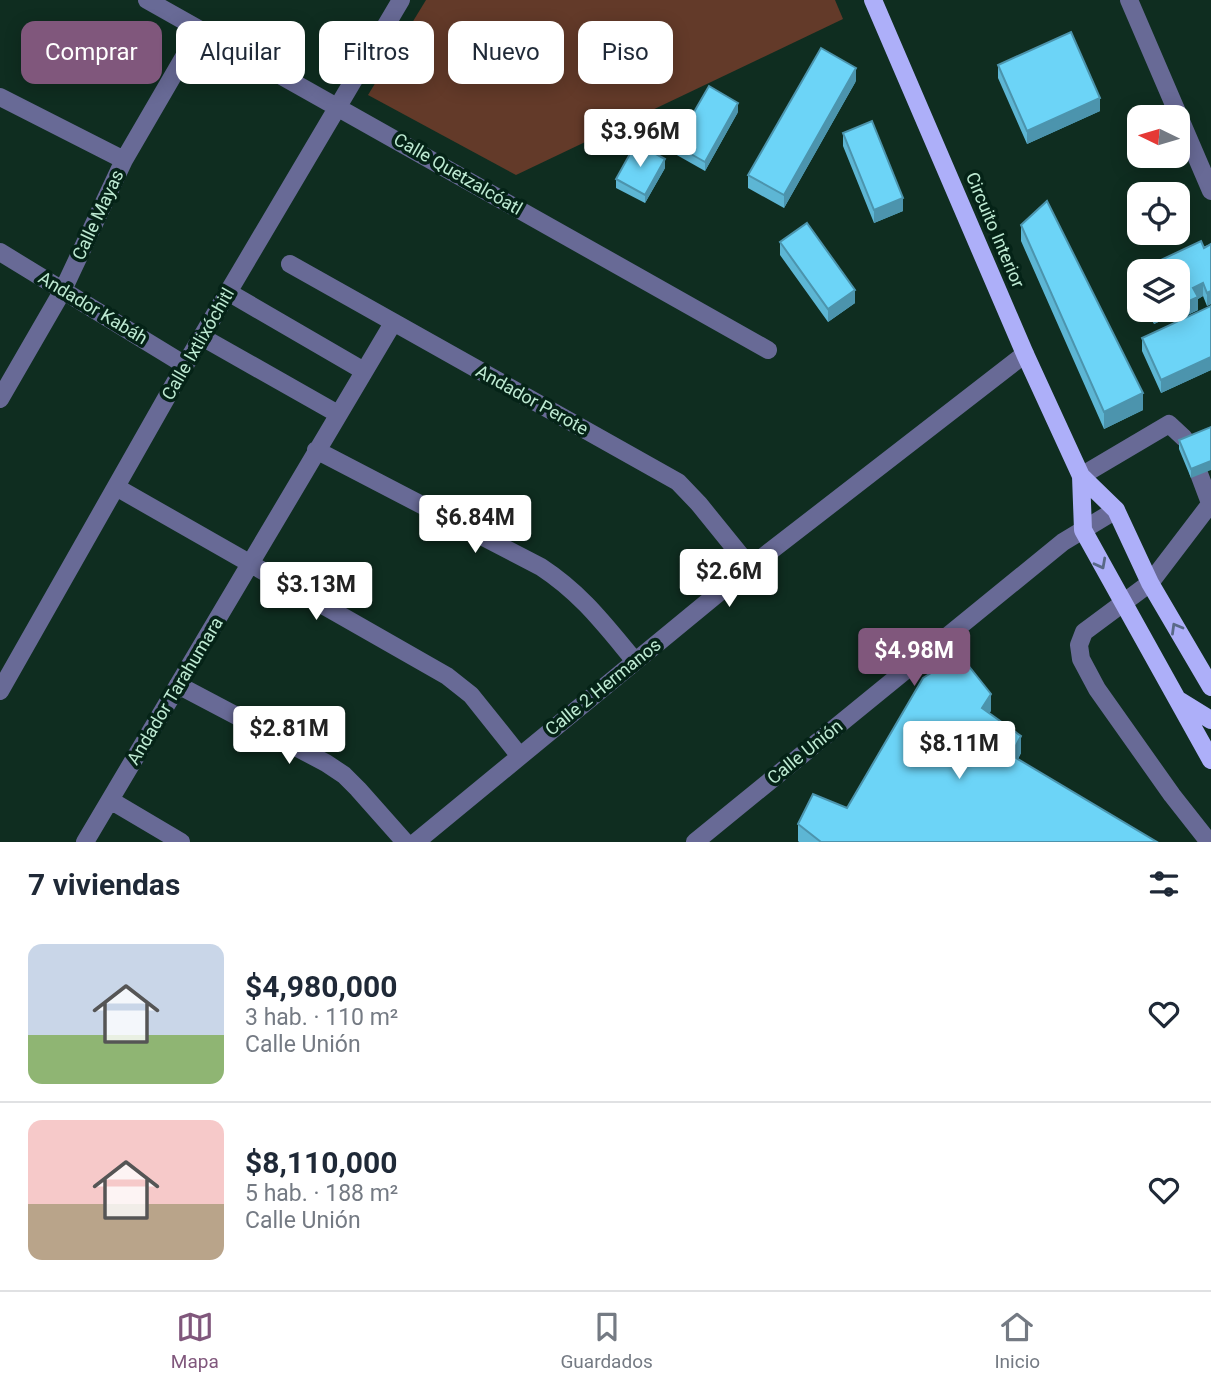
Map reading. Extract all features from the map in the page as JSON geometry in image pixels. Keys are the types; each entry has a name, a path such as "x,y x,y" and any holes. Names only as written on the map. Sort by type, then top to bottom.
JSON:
{"main road":[{"name":"Circuito Interior","path":"873,0 1025,354 1081,476 1116,510 1150,583 1211,687"},
{"name":"Circuito Interior","path":"1081,476 1083,530 1211,760"},
{"path":"1190,652 1211,662"},
{"path":"1177,699 1211,720"}],"street":[{"name":"Calle Quetzalcóatl","path":"147,0 183,21"},
{"name":"Calle Ixtlixóchitl","path":"0,691 228,292 401,0"},
{"path":"1129,0 1211,191"},
{"name":"Calle Mayas","path":"0,399 63,290 124,160 176,70"},
{"name":"Calle Quetzalcóatl","path":"298,84 768,350"},
{"path":"3,106 124,160"},
{"name":"Andador Kabáh","path":"0,252 186,365"},
{"name":"Andador Perote","path":"290,264 678,482 699,503 750,567"},
{"path":"228,292 364,371"},
{"name":"Andador Tarahumara","path":"85,842 393,323"},
{"path":"202,337 338,414"},
{"name":"Calle 2 Hermanos","path":"416,842 750,567 1025,354"},
{"path":"1081,476 1169,424 1184,438"},
{"path":"316,450 541,567 565,583 587,603 635,662"},
{"path":"1198,471 1211,503 1150,583 1084,632 1079,645 1081,659 1097,689 1172,796 1210,842"},
{"path":"116,487 447,676 471,695 519,755"},
{"name":"Calle Unión","path":"695,842 1063,542 1116,510"},
{"path":"178,685 344,775 405,842"},
{"path":"110,800 181,842"}],"shaded area":[{"path":"426,0 835,0 843,19 516,175 368,95 375,84 434,84 434,21 413,21"}],"building":[{"path":"1071,32 1100,98 1027,131 998,65"},
{"path":"821,48 856,68 784,195 748,175"},
{"path":"709,86 738,103 705,162 675,145"},
{"path":"872,121 903,198 874,210 843,133"},
{"path":"636,143 665,159 645,195 616,179"},
{"path":"1047,201 1143,393 1104,412 1021,225"},
{"path":"807,223 855,290 828,309 780,242"},
{"path":"1201,241 1204,248 1211,244 1211,291 1207,293 1203,283 1193,288 1198,297 1190,301 1190,259 1163,259"},
{"path":"1211,306 1211,357 1161,380 1142,338 1176,322 1190,322 1190,316"},
{"path":"1211,427 1211,461 1191,469 1179,440"},
{"path":"960,655 991,694 982,708 1021,736 1011,755 1157,842 821,842 798,824 813,794 847,808 923,678"}]}
